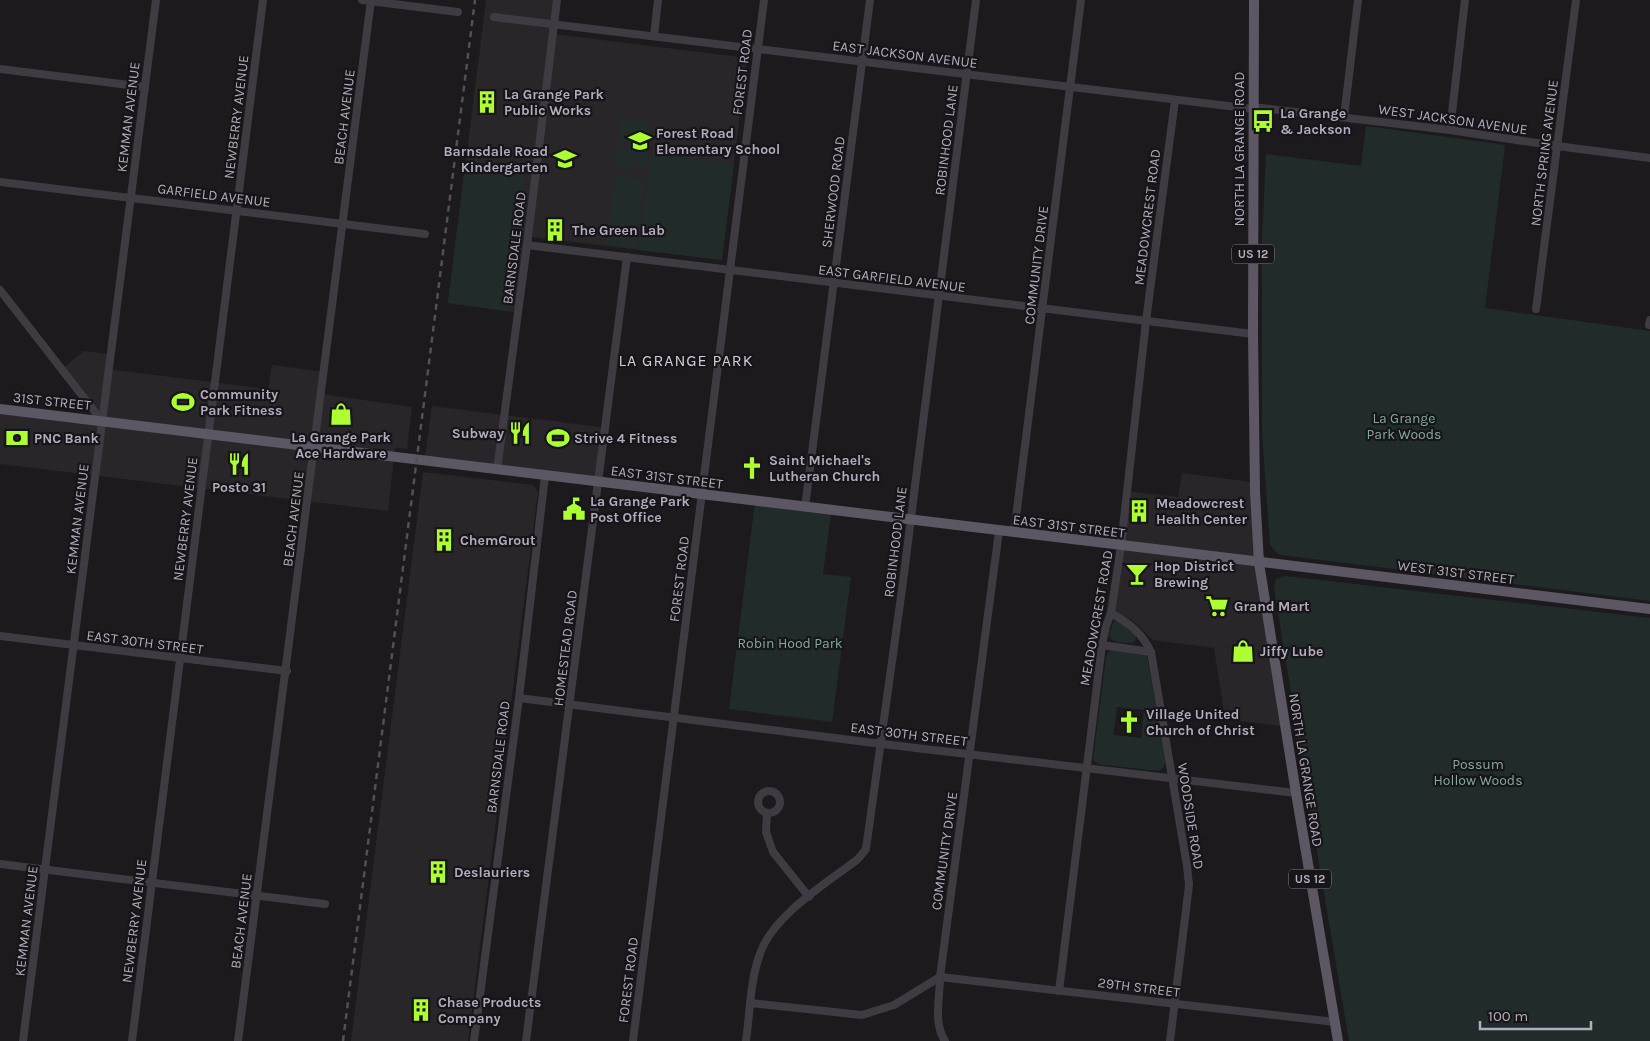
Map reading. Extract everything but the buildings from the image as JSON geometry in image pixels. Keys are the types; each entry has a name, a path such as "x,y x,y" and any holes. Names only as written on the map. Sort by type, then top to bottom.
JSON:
{"main road":[{"name":"NORTH LA GRANGE ROAD","path":"1254,0 1254,334 1256,508 1259,563 1338,1041"},
{"name":"31ST STREET","path":"0,409 102,421"},
{"name":"EAST 31ST STREET","path":"102,421 1259,563"},
{"name":"WEST 31ST STREET","path":"1259,563 1650,609"}],"street":[{"name":"KEMMAN AVENUE","path":"23,1041 156,0"},
{"name":"NEWBERRY AVENUE","path":"132,1041 263,0"},
{"path":"362,0 458,12"},
{"name":"BARNSDALE ROAD","path":"497,470 557,0"},
{"path":"654,36 658,0"},
{"name":"FOREST ROAD","path":"633,1041 764,0"},
{"name":"SHERWOOD ROAD","path":"805,507 870,0"},
{"name":"ROBINHOOD LANE","path":"746,1041 757,963 767,938 787,915 858,859 866,849 882,744 976,0"},
{"name":"COMMUNITY DRIVE","path":"1014,533 1082,0"},
{"path":"1344,117 1358,0"},
{"path":"1450,130 1465,0"},
{"name":"NORTH SPRING AVENUE","path":"1536,309 1576,0"},
{"name":"BEACH AVENUE","path":"238,1041 371,1"},
{"name":"EAST JACKSON AVENUE","path":"494,17 1253,108"},
{"path":"0,69 145,87"},
{"name":"MEADOWCREST ROAD","path":"1059,991 1102,645 1111,613 1121,546 1146,321 1175,100"},
{"name":"WEST JACKSON AVENUE","path":"1253,108 1450,130 1650,158"},
{"name":"GARFIELD AVENUE","path":"0,182 425,234"},
{"name":"EAST GARFIELD AVENUE","path":"527,245 1254,334"},
{"name":"HOMESTEAD ROAD","path":"526,1041 571,705 627,257"},
{"path":"0,290 102,421"},
{"path":"1649,325 1650,320"},
{"name":"BARNSDALE ROAD","path":"474,1041 519,698 545,476"},
{"name":"COMMUNITY DRIVE","path":"945,1041 941,1035 938,1022 940,977 999,531"},
{"name":"WOODSIDE ROAD","path":"1111,613 1129,623 1147,644 1151,652 1189,885 1170,1041"},
{"name":"EAST 30TH STREET","path":"0,636 286,672"},
{"path":"1102,645 1151,652"},
{"name":"EAST 30TH STREET","path":"519,698 882,744 1296,793"},
{"path":"767,813 766,832 773,852 809,897"},
{"path":"0,864 324,904"},
{"path":"751,1003 862,1015 894,1005 940,977"},
{"name":"29TH STREET","path":"940,977 1334,1022"}],"shaded area":[{"name":"Forest Road Elementary School","path":"486,0 558,0 554,34 747,58 722,260 532,237 520,313 448,303"},
{"path":"84,351 107,354 106,369 268,389 272,365 325,372 322,394 412,407 407,449 395,448 388,511 0,464 0,407 101,419 63,368"},
{"path":"432,406 609,428 601,479 425,457"},
{"path":"423,472 533,485 538,492 468,1041 351,1041"},
{"path":"1182,473 1251,482 1256,560 1119,543 1125,491 1178,497"},
{"path":"1117,548 1256,566 1280,726 1225,719 1214,648 1153,640 1133,621 1109,608"}],"green space":[{"path":"621,119 647,122 650,125 648,143 645,145 618,142"},
{"name":"La Grange Park Woods","path":"1366,126 1505,145 1485,308 1650,331 1650,601 1281,555 1270,545 1262,433 1262,241 1266,154 1361,166"},
{"path":"621,147 648,152 646,166 630,165 627,172 618,170 618,162 614,159 615,151"},
{"path":"651,154 734,164 722,260 639,250"},
{"path":"465,166 524,174 507,311 448,303"},
{"path":"615,176 644,179 636,248 606,244"},
{"name":"Robin Hood Park","path":"755,503 831,514 823,574 851,577 832,722 729,709"},
{"name":"Possum Hollow Woods","path":"1285,576 1650,618 1650,1041 1349,1041 1274,588 1276,579"},
{"path":"1118,620 1134,632 1136,638 1134,642 1121,643 1110,638 1109,634 1114,621"},
{"path":"1111,650 1147,656 1165,761 1163,767 1158,771 1098,764 1093,759 1108,653","holes":["1117,707 1144,710 1141,738 1113,735"]}],"railway":[{"path":"343,1041 475,0"}],"place":[{"name":"La Grange Park Public Works","path":"487,102"},
{"name":"La Grange & Jackson","path":"1263,121"},
{"name":"Forest Road Elementary School","path":"640,141"},
{"name":"Barnsdale Road Kindergarten","path":"565,159"},
{"name":"The Green Lab","path":"555,230"},
{"name":"Community Park Fitness","path":"183,402"},
{"name":"La Grange Park Ace Hardware","path":"341,414"},
{"name":"Subway","path":"520,433"},
{"name":"PNC Bank","path":"17,438"},
{"name":"Strive 4 Fitness","path":"558,438"},
{"name":"Posto 31","path":"239,464"},
{"name":"Saint Michael's Lutheran Church","path":"752,468"},
{"name":"La Grange Park Post Office","path":"574,509"},
{"name":"Meadowcrest Health Center","path":"1139,511"},
{"name":"ChemGrout","path":"444,540"},
{"name":"Hop District Brewing","path":"1137,574"},
{"name":"Grand Mart","path":"1217,606"},
{"name":"Jiffy Lube","path":"1243,651"},
{"name":"Village United Church of Christ","path":"1129,722"},
{"name":"Deslauriers","path":"438,872"},
{"name":"Chase Products Company","path":"421,1010"}],"district":[{"name":"LA GRANGE PARK","path":"686,360"}]}
